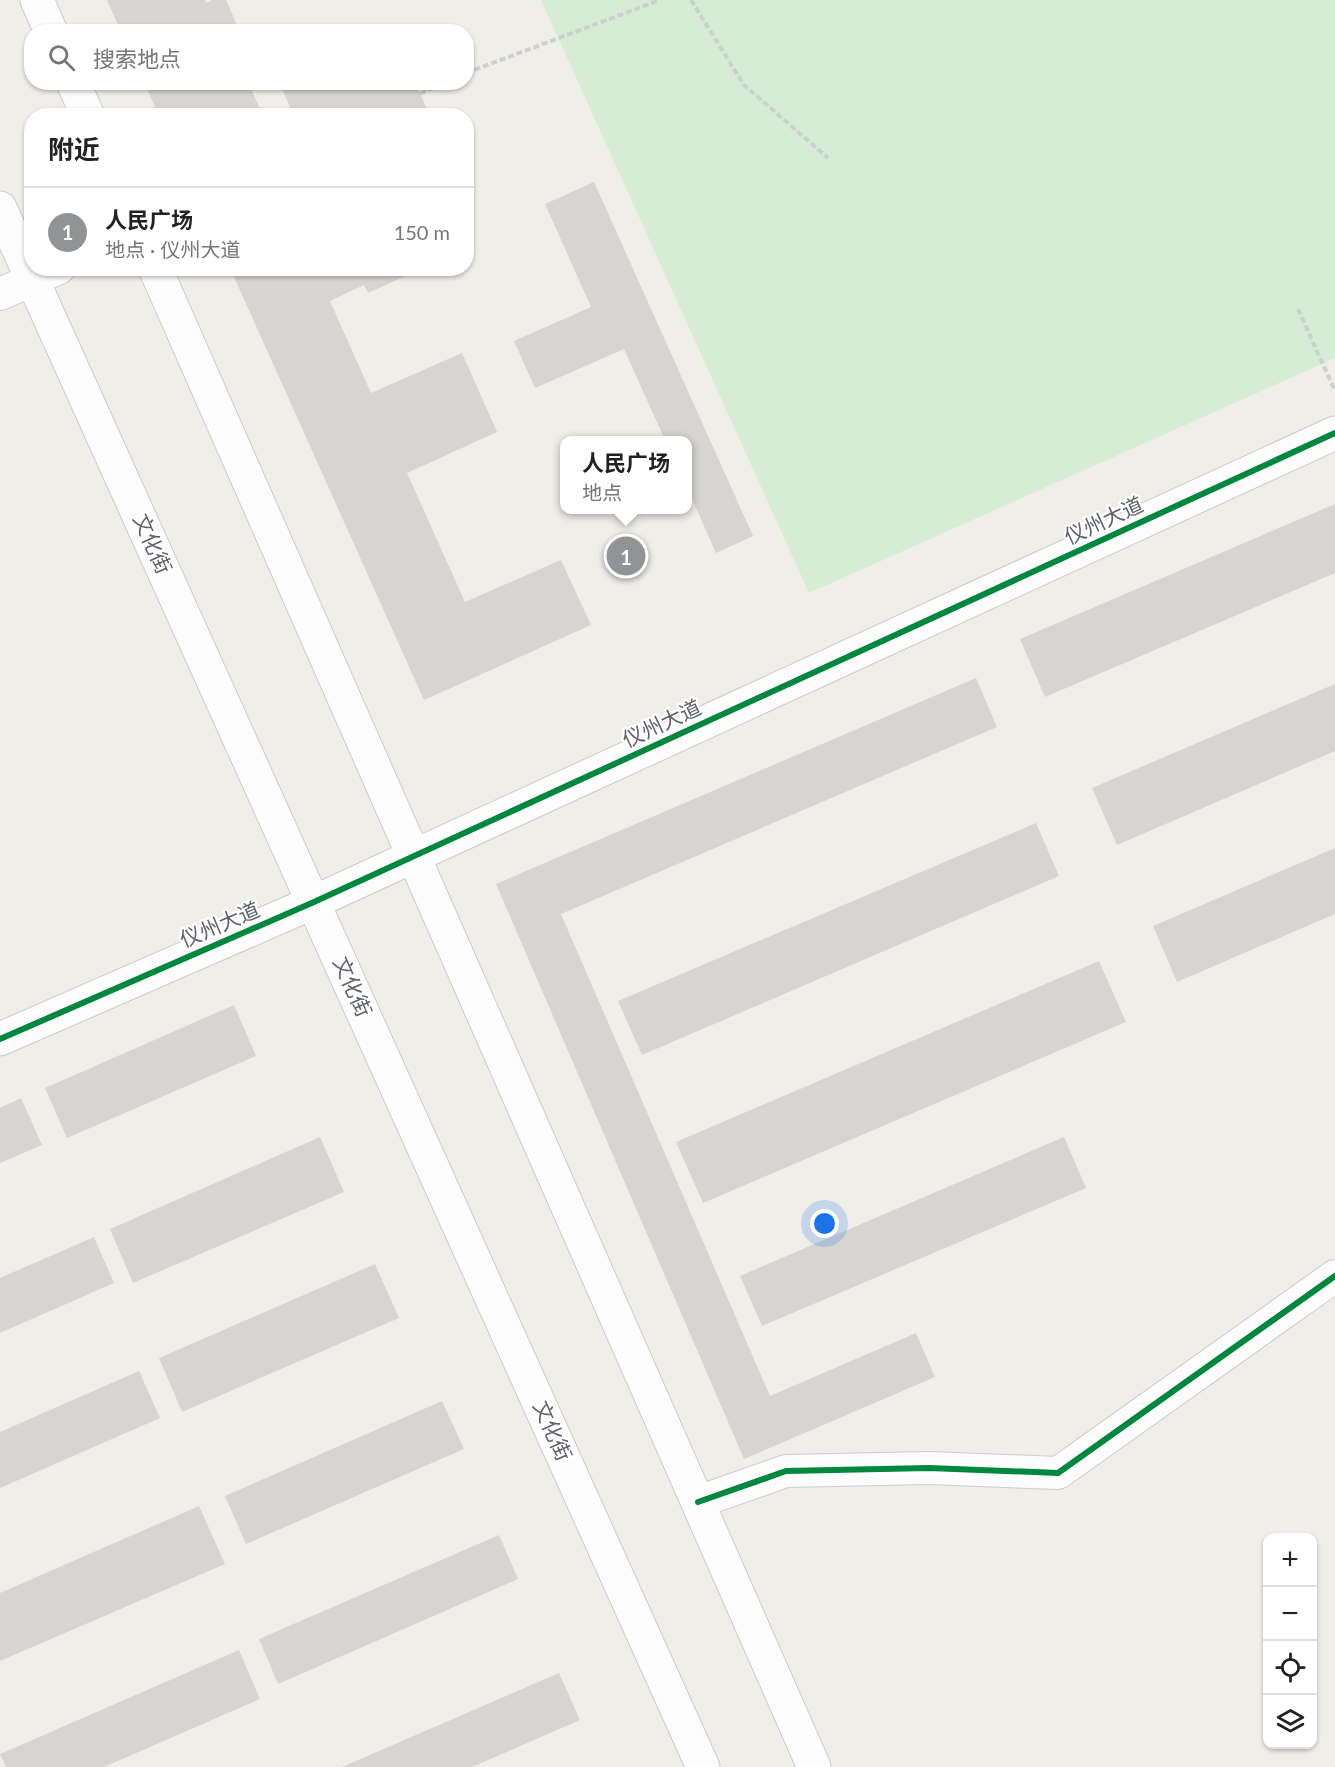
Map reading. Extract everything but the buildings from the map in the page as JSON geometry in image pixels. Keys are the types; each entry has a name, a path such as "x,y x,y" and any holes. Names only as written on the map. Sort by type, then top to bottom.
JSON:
{"main road":[{"path":"37,0 48,24"},
{"path":"77,90 84,108"},
{"name":"文化街","path":"0,208 24,242"},
{"name":"文化街","path":"47,276 314,903 703,1767"},
{"path":"159,276 814,1767"},
{"name":"仪州大道","path":"0,1039 314,903 1335,433"}],"street":[{"path":"0,294 41,276"},
{"path":"698,1502 786,1471 929,1468 1058,1473 1335,1275"}],"path":[{"path":"474,70 660,0"},
{"path":"691,0 744,85 828,158"},
{"path":"420,94 429,90"},
{"path":"1298,309 1335,391"}],"green space":[{"path":"541,0 1335,0 1335,358 809,593"}],"cycle path":[{"path":"0,1039 314,902 1335,433"},
{"path":"698,1502 786,1471 929,1468 1058,1473 1335,1276"}],"place":[{"name":"人民广场","path":"626,556"}]}
